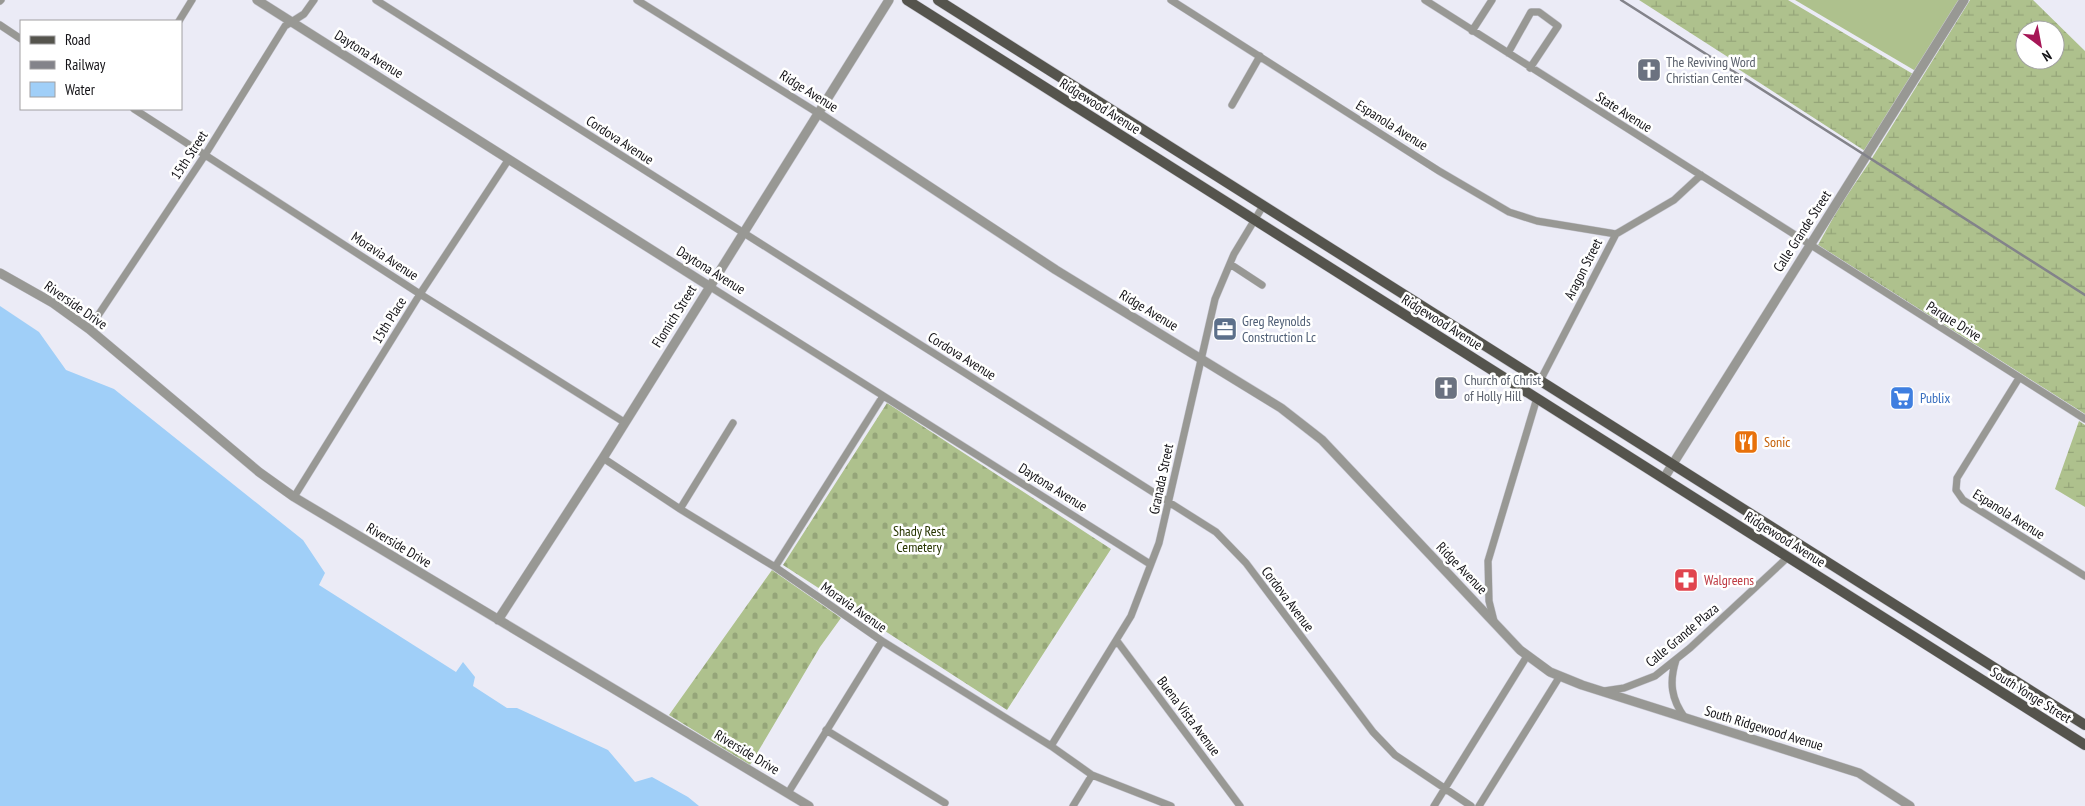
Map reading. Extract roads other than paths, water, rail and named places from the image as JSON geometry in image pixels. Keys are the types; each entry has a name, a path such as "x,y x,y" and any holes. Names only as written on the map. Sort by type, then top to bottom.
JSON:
{"main road":[{"name":"Ridgewood Avenue","path":"907,0 1963,668"},
{"name":"Ridgewood Avenue","path":"938,0 1971,653"},
{"path":"1904,630 1916,632 1931,628"},
{"name":"South Yonge Street","path":"1971,653 2085,725"},
{"name":"South Yonge Street","path":"1963,668 2085,745"}],"street":[{"path":"180,20 192,0"},
{"name":"Daytona Avenue","path":"257,0 1150,564"},
{"name":"15th Street","path":"88,329 205,155 285,26 304,14 314,0"},
{"name":"Cordova Avenue","path":"376,0 742,233 1170,501 1216,532 1246,563 1373,732 1396,755 1444,790 1471,806"},
{"name":"Ridge Avenue","path":"637,0 818,113 1056,270 1281,408 1322,440 1527,656 1560,676 1603,691"},
{"name":"Flomich Street","path":"498,620 603,458 889,0"},
{"name":"Espanola Avenue","path":"1171,0 1439,170 1509,212 1537,221 1616,234"},
{"name":"State Avenue","path":"1425,0 1809,245"},
{"path":"1472,31 1492,0"},
{"name":"Calle Grande Street","path":"1664,478 1964,0"},
{"path":"1508,53 1531,12 1539,12 1558,26 1530,68"},
{"path":"0,25 20,38"},
{"path":"1232,105 1260,56"},
{"name":"Moravia Avenue","path":"136,110 420,294 624,422"},
{"name":"15th Place","path":"294,497 420,294 509,159"},
{"name":"Aragon Street","path":"1540,381 1616,234 1674,200 1701,175"},
{"name":"Granada Street","path":"1051,746 1131,616 1159,543 1215,298 1230,264 1263,206"},
{"name":"Parque Drive","path":"1809,245 2085,419"},
{"path":"1230,264 1262,285"},
{"name":"Riverside Drive","path":"0,272 53,303 88,329 259,472 294,497 809,806"},
{"name":"Espanola Avenue","path":"2019,378 1957,478 1956,490 1962,500 2085,576"},
{"path":"775,567 884,396"},
{"path":"1494,621 1489,601 1488,561 1537,398"},
{"path":"680,509 733,423"},
{"name":"Moravia Avenue","path":"603,458 680,509 775,567 882,641 1051,746 1092,775 1171,806"},
{"name":"Calle Grande Plaza","path":"1603,691 1639,683 1654,676 1676,660 1788,558"},
{"path":"788,793 882,641"},
{"name":"Buena Vista Avenue","path":"1117,641 1240,806"},
{"path":"1434,806 1527,656"},
{"path":"1676,660 1671,675 1671,686 1674,700 1685,718"},
{"path":"1479,806 1560,676"},
{"name":"South Ridgewood Avenue","path":"1603,691 1859,773 1910,806"},
{"path":"826,730 944,803"},
{"path":"1072,806 1092,775"}],"water":[{"path":"0,306 39,332 66,370 114,389 303,540 325,573 319,585 456,672 463,662 475,677 473,686 507,708 517,708 608,750 635,782 652,777 688,797 699,806 0,806"}],"railway":[{"path":"1621,0 2085,295"}],"place":[{"name":"The Reviving Word Christian Center","path":"1649,70"},
{"name":"Greg Reynolds Construction Lc","path":"1225,329"},
{"name":"Church of Christ of Holly Hill","path":"1446,388"},
{"name":"Publix","path":"1902,398"},
{"name":"Sonic","path":"1746,442"},
{"name":"Walgreens","path":"1686,580"}],"park label":[{"name":"Shady Rest Cemetery","path":"919,540"}]}
